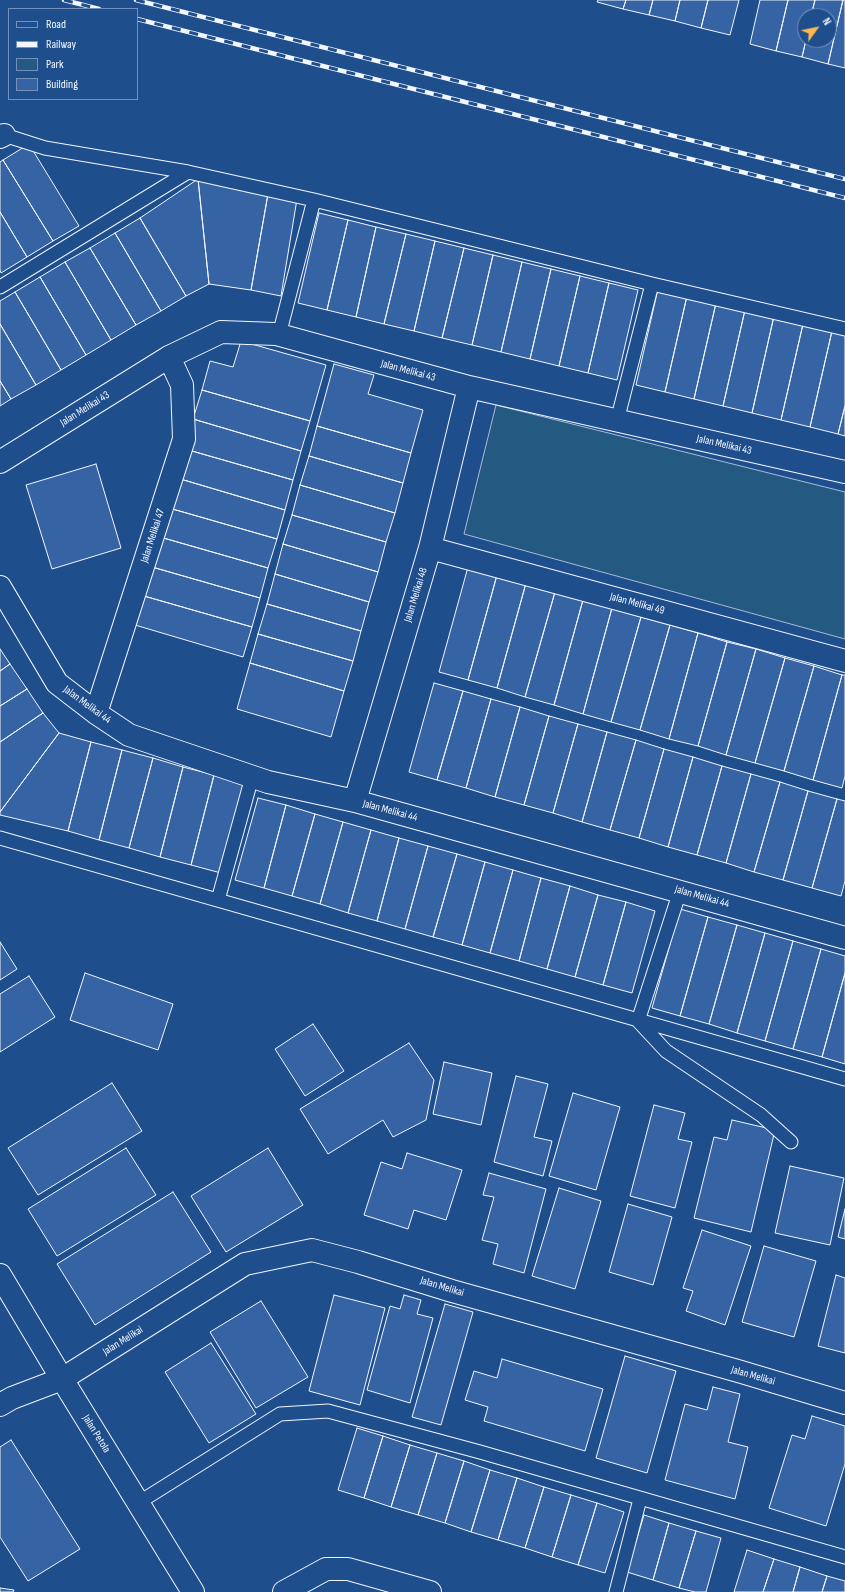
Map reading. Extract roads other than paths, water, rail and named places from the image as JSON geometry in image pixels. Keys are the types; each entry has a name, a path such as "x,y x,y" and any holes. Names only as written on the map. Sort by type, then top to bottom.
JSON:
{"street":[{"name":"Jalan Melikai 43","path":"0,462 169,357 222,332 279,335 469,387 845,472"},
{"name":"Jalan Melikai 47","path":"96,713 184,439 182,385 169,357"},
{"name":"Jalan Melikai 48","path":"355,802 430,548 469,387"},
{"name":"Jalan Melikai 49","path":"430,548 845,660"},
{"name":"Jalan Melikai 44","path":"0,587 57,683 96,713 129,735 268,782 355,802 845,938"},
{"name":"Jalan Melikai","path":"0,1405 12,1398 62,1379 245,1264 312,1250 738,1371 845,1403"},
{"name":"Jalan Petola","path":"0,1275 193,1592"},
{"path":"284,1592 326,1569 348,1569 430,1592"}],"lane":[{"path":"2,136 45,148 188,172 314,200 652,284 845,329"},
{"path":"0,287 188,172"},
{"path":"279,335 314,200"},
{"path":"618,421 652,284"},
{"path":"218,900 252,777"},
{"path":"0,838 845,1079"},
{"path":"638,1020 680,891"},
{"path":"638,1020 666,1051 761,1115 791,1142"},
{"path":"138,1503 280,1414 328,1411 845,1557"},
{"path":"616,1592 640,1499"}],"railway":[{"path":"64,0 95,8"},
{"path":"136,0 845,179"},
{"path":"138,19 845,198"}]}
